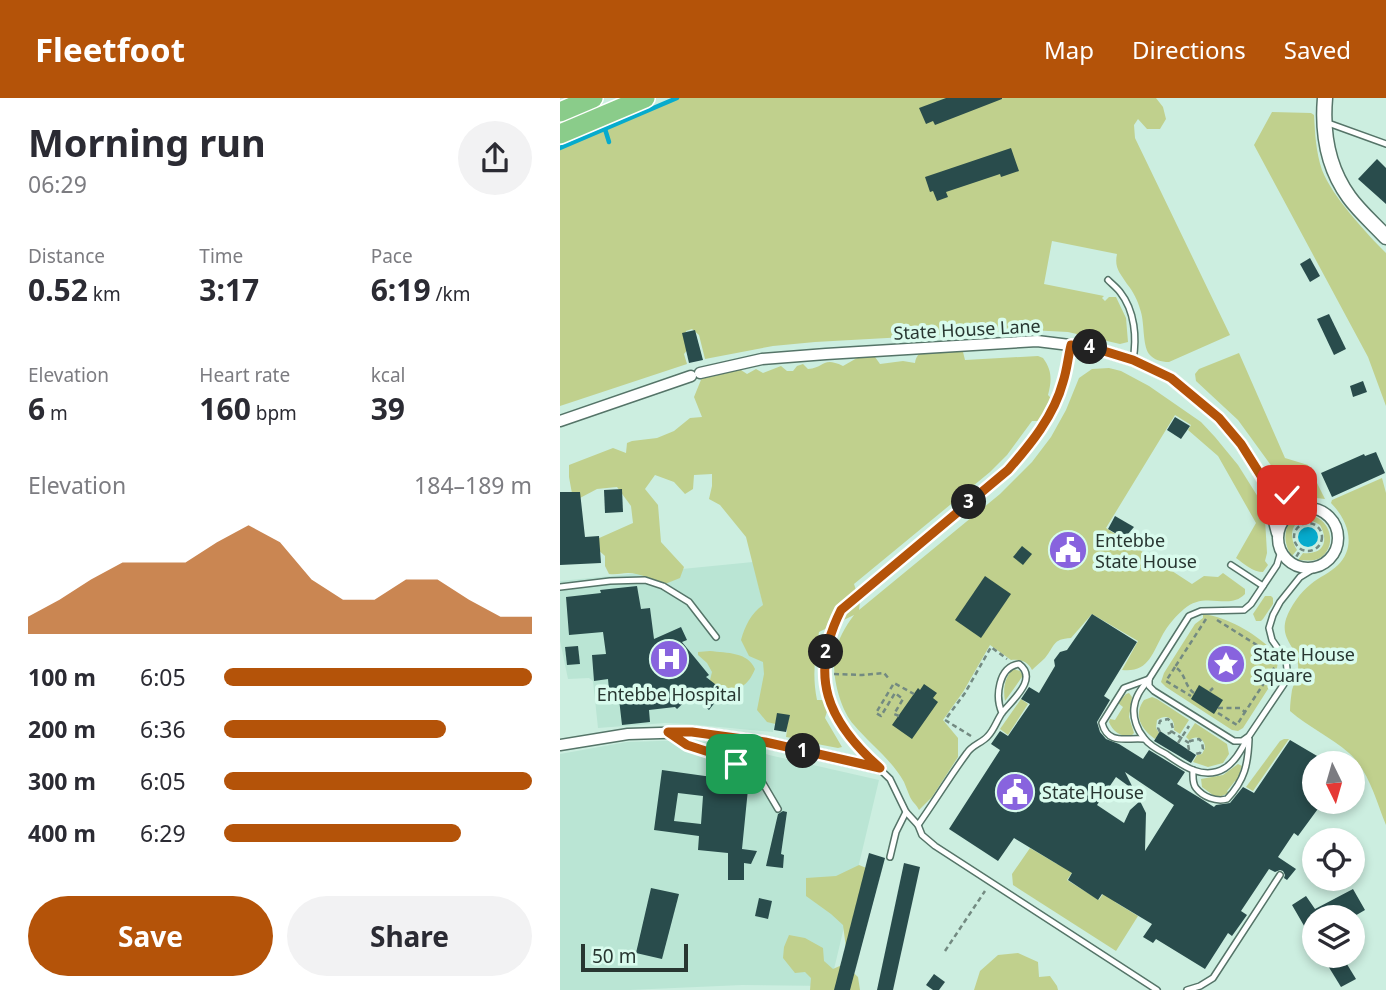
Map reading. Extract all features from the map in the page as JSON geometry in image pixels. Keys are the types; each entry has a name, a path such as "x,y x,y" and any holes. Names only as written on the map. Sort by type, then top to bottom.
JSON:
{"highway":[{"path":"560,112 593,98"},
{"path":"560,134 645,98"}],"street":[{"path":"1325,98 1326,139 1334,173 1350,199 1386,237"},
{"name":"State House Lane","path":"560,421 697,374 762,359 1037,341 1094,348 1133,360 1171,378 1219,418 1241,444 1263,479"},
{"path":"1263,479 1332,520 1338,543 1331,557 1318,566 1307,568 1286,560 1278,542 1263,479"},
{"path":"1278,533 1282,522 1290,514 1311,508"},
{"path":"560,745 628,734 692,732 752,740 880,768"}],"lane":[{"path":"1325,122 1386,144"},
{"path":"1108,280 1121,293 1130,310 1134,326 1133,360"},
{"path":"1071,345 1063,384 1055,403 1025,451 1008,470 841,610 830,631 824,674 830,703 843,726 860,750 890,779 905,812 918,825 922,835 1157,990"},
{"path":"1281,551 1277,565 1244,610 1201,611 1189,616 1137,695 1134,712 1144,739 1188,769 1208,773 1225,768 1232,762 1286,681 1287,669 1269,628 1280,602 1300,577 1318,566"},
{"path":"1231,565 1263,586"},
{"path":"560,587 642,579 663,586 689,602 716,637"},
{"path":"918,825 969,749 988,737 1002,713 1021,690 1027,676 1019,664 1006,671 1001,681 998,704 1002,713"},
{"path":"1149,679 1149,686 1154,691 1234,741 1242,741 1249,736"},
{"path":"1144,739 1115,738 1106,732 1102,723 1124,688 1149,679"},
{"path":"668,732 687,745 712,753 758,775 778,809"},
{"path":"1194,770 1196,788 1214,800 1227,799 1245,772 1249,736"},
{"path":"890,857 896,832 905,812"},
{"path":"1187,990 1213,978 1280,875"}],"path":[{"path":"1306,523 1317,527 1322,536 1318,547 1309,551 1301,549 1294,540 1297,529 1306,523"},
{"path":"1292,564 1301,549"},
{"path":"1175,667 1182,671 1193,694 1166,681 1175,667 1209,615 1281,657 1245,712 1237,724 1218,710 1240,708 1245,712"},
{"path":"979,742 945,720 965,693 991,647 1014,665"},
{"path":"824,674 862,676 884,673 890,680"},
{"path":"898,716 894,714 903,699 895,693 881,716 876,713 894,682 914,694"},
{"path":"1178,743 1194,717"},
{"path":"1160,732 1158,724 1164,719 1173,726 1171,731 1165,734"},
{"path":"1171,731 1189,743"},
{"path":"1189,743 1194,739 1202,742 1203,750 1195,754"},
{"path":"1189,743 1189,750"},
{"path":"945,950 991,883"}],"shaded area":[{"name":"Entebbe Hospital","path":"753,562 768,626 775,719 773,732 665,723 598,728 593,681 589,678 568,679 560,641 560,581"},
{"path":"690,740 755,750 879,780 830,986 742,985 560,990 560,754 627,742"}],"green space":[{"path":"678,98 1156,98 1163,107 1166,119 1160,129 1147,129 1138,119 1134,125 1135,138 1230,335 1169,362 1155,359 1147,350 1139,306 1118,270 1117,254 1052,241 1044,284 1104,296 1102,298 1105,301 1109,297 1116,297 1126,318 1128,342 1120,344 1068,332 1030,330 815,342 773,346 705,359 699,335 692,329 686,331 685,338 688,349 684,354 687,364 560,406 560,149 604,130 608,137 605,129"},
{"path":"1272,112 1314,115 1318,156 1327,180 1350,214 1386,253 1386,406 1368,357 1254,145"},
{"path":"951,343 963,352 965,360 1038,356 1043,358 1050,375 1048,395 1051,398 1051,407 1047,418 1032,421 1007,455 990,472 854,584 860,602 859,610 1000,494 1032,462 1051,437 1079,378 1092,369 1109,368 1121,371 1149,386 1201,422 1215,437 1238,465 1258,497 1265,519 1265,561 1268,565 1263,572 1259,572 1236,558 1256,523 1218,456 1188,430 1191,425 1175,415 1106,528 1192,584 1204,576 1218,577 1223,573 1245,589 1245,594 1232,601 1208,600 1192,604 1170,624 1148,661 1131,670 1122,670 1138,641 1092,614 1071,638 1055,644 1032,670 1026,663 1011,660 990,645 943,720 958,738 958,757 932,797 919,810 899,774 854,725 841,701 834,671 835,654 842,633 854,615 819,632 815,657 817,700 824,700 828,708 825,718 842,747 817,744 808,746 797,739 786,737 787,730 784,726 767,722 757,710 764,674 763,662 749,656 741,640 749,620 763,605 746,537 720,505 709,499 712,474 694,475 693,489 685,494 674,482 655,475 645,489 658,505 661,542 684,567 680,578 665,584 633,573 609,574 605,566 605,556 596,548 597,539 633,523 631,506 617,487 597,489 573,499 569,465 613,448 626,453 627,443 657,438 674,431 690,418 702,417 694,397 705,370 735,366 747,374 756,369 763,373 781,366 787,371 793,371 803,364 808,369 827,362 843,366 864,354 875,357 880,364 903,361 915,363 924,351"},
{"path":"1239,353 1285,458 1308,465 1325,499 1307,497 1283,482 1238,420 1196,381 1195,374 1199,369"},
{"path":"1382,478 1386,493 1386,825 1365,774 1365,751 1347,751 1290,711 1298,664 1285,632 1286,619 1300,595 1344,558 1349,542 1346,525 1331,503 1332,500"},
{"path":"1305,514 1321,520 1329,530 1328,548 1325,554 1315,560 1298,560 1303,553 1316,552 1323,546 1324,536 1320,525 1306,520 1296,524 1292,535 1297,550 1292,556 1286,542 1286,531 1290,522"},
{"path":"1265,596 1273,598 1273,604 1261,621 1256,621 1253,614"},
{"path":"1203,614 1224,619 1244,629 1279,657 1275,678 1243,728 1238,731 1232,730 1161,682 1164,673 1195,624 1203,618"},
{"path":"698,652 742,656 752,663 755,669 743,686 719,689 698,687 710,680 712,672"},
{"path":"1013,669 1020,671 1022,677 1005,701 1005,684"},
{"path":"1129,693 1132,697 1129,717 1134,733 1127,736 1115,731 1109,722 1110,719 1115,720 1123,707 1118,703"},
{"path":"1152,697 1189,720 1180,734 1174,730 1174,723 1167,717 1157,720 1156,728 1159,733 1155,739 1146,731 1140,721 1139,711 1144,700"},
{"path":"1021,699 1028,704 1008,735 1000,729"},
{"path":"1195,723 1227,744 1229,754 1223,763 1208,767 1193,762 1205,748 1200,738 1189,740 1186,737"},
{"path":"1289,739 1253,791 1246,787 1280,741"},
{"path":"1238,764 1242,766 1237,782 1227,791 1229,793 1217,798 1202,787 1201,779 1223,775"},
{"path":"1077,834 1092,843 1067,880 1099,900 1123,863 1134,870 1115,902 1138,916 1116,951 1013,885 1012,874 1030,848 1057,864"},
{"path":"859,865 874,871 846,948 843,925 806,896 806,878 836,876"},
{"path":"789,935 805,938 823,948 824,961 833,969 844,964 858,977 860,990 810,990 811,978 805,972 795,973 783,958"},
{"path":"1018,953 1038,962 1039,977 1050,976 1058,990 974,990 980,971 998,955"}],"water":[{"path":"1308,527 1315,530 1318,537 1315,544 1308,547 1301,544 1298,537 1301,530"}],"building":[{"path":"946,98 1002,99 935,125 933,121 926,124 919,108"},
{"path":"1011,148 1019,171 1001,177 1000,174 946,192 948,197 937,201 933,191 930,192 925,177"},
{"path":"1377,159 1386,168 1386,204 1358,179"},
{"path":"1310,258 1320,276 1310,282 1300,264"},
{"path":"1329,314 1346,349 1334,355 1317,319"},
{"path":"695,330 703,360 689,363 682,333"},
{"path":"1363,381 1367,392 1353,397 1350,386"},
{"path":"1175,417 1190,426 1181,439 1167,430"},
{"path":"1376,452 1385,473 1332,497 1321,473 1364,454 1365,456"},
{"path":"622,489 623,512 605,513 604,490"},
{"path":"560,492 580,492 585,537 599,536 601,563 560,565"},
{"path":"1115,516 1134,527 1128,534 1120,536 1108,529"},
{"path":"1022,546 1032,554 1023,565 1013,557"},
{"path":"985,576 1011,594 981,638 955,620"},
{"path":"637,586 641,609 650,608 654,639 681,627 687,640 682,642 709,675 706,677 724,691 709,710 692,695 677,709 649,710 650,722 622,725 619,699 610,700 608,679 594,681 592,655 606,654 603,632 569,635 566,597"},
{"name":"State House","path":"1092,614 1137,642 1104,696 1110,700 1097,722 1100,732 1106,739 1143,759 1149,750 1185,772 1177,784 1214,807 1230,803 1243,787 1254,793 1290,740 1309,751 1302,751 1302,814 1314,814 1298,836 1294,833 1278,857 1296,869 1287,880 1283,871 1275,872 1269,869 1241,911 1247,915 1232,936 1228,933 1205,969 1156,939 1153,943 1143,937 1152,924 1102,894 1098,900 1068,880 1072,873 1014,838 998,861 949,829 1000,750 991,744 1000,731 1008,736 1030,704 1021,699 1029,687 1039,693 1060,652 1067,650","holes":["1125,772 1174,805 1145,851 1146,813 1140,801 1130,810 1124,823 1097,805 1116,777 1134,790"]},
{"path":"578,646 580,664 567,665 565,647"},
{"path":"924,684 937,693 933,698 938,702 912,739 892,725 918,688 920,690"},
{"path":"1199,685 1223,700 1214,714 1191,699"},
{"path":"777,713 790,715 786,732 774,730"},
{"path":"1160,731 1196,755 1191,763 1154,741"},
{"path":"662,770 749,779 742,849 757,851 751,864 744,863 744,880 728,880 728,853 698,850 699,836 654,830","holes":["678,793 703,796 701,824 674,821"]},
{"path":"787,812 781,854 784,855 783,868 766,866 778,814"},
{"path":"869,853 885,858 850,990 834,990"},
{"path":"904,863 920,867 893,990 877,990"},
{"path":"651,888 679,894 662,959 636,953"},
{"path":"1354,891 1362,905 1323,905"},
{"path":"1306,896 1312,905 1302,905 1302,922 1292,905"},
{"path":"759,898 772,901 768,919 755,916"},
{"path":"1329,968 1349,968 1356,979 1341,987"},
{"path":"934,974 945,982 939,990 933,990 926,985"}],"waterway":[{"path":"560,148 677,98"},
{"path":"605,129 609,142"}],"place":[{"name":"Entebbe State House","path":"1068,550"},
{"name":"Entebbe Hospital","path":"669,659"},
{"name":"State House Square","path":"1226,664"},
{"name":"State House","path":"1015,792"}],"route":[{"path":"736,764 687,745 668,732 692,732 765,742 880,768 860,750 830,703 824,679 830,631 841,610 1008,470 1025,451 1055,403 1063,384 1071,345 1094,348 1133,360 1171,378 1219,418 1241,444 1263,479 1287,495"}]}
